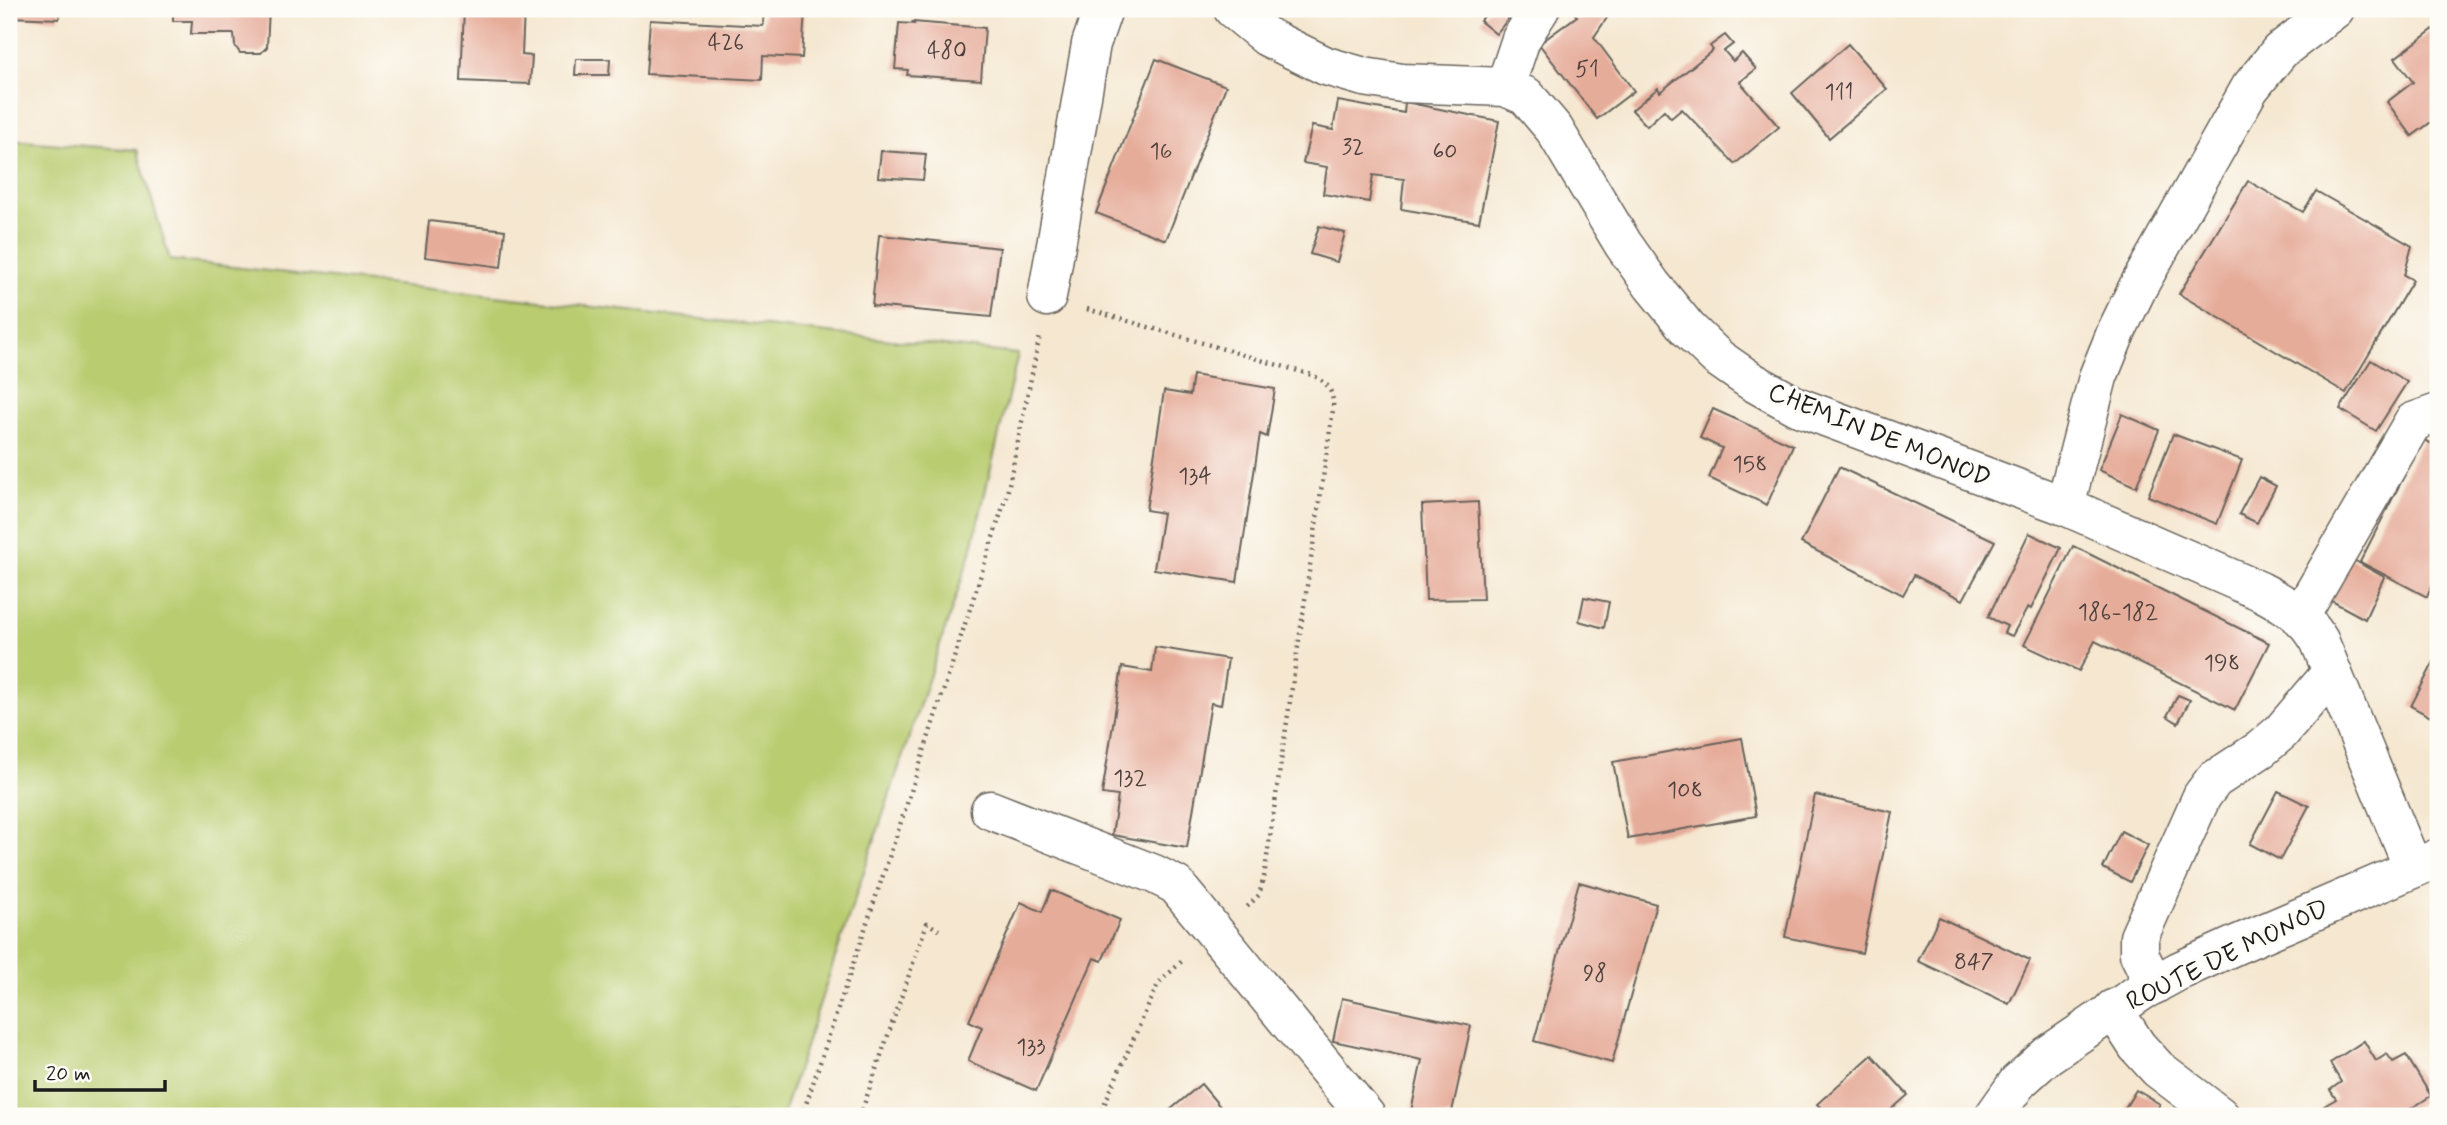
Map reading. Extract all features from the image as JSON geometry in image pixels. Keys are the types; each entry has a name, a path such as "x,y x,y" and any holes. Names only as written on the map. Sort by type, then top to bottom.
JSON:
{"street":[{"path":"1048,297 1091,44 1103,9"},
{"name":"CHEMIN DE MONOD","path":"1233,9 1267,37 1326,66 1364,77 1402,83 1505,87 1526,96 1554,129 1623,244 1652,285 1688,329 1718,358 1751,382 1796,406 2065,506 2260,591 2301,615 2319,640 2332,672 2426,863"},
{"path":"1505,87 1521,39 1540,9"},
{"path":"2065,506 2098,377 2138,287 2250,88 2280,51 2335,9"},
{"path":"2301,615 2413,422 2438,413"},
{"path":"2154,985 2140,954 2139,937 2194,809 2214,780 2261,749 2281,732 2332,672"},
{"path":"989,810 1176,885 1366,1116"},
{"name":"ROUTE DE MONOD","path":"1994,1116 2018,1082 2048,1055 2113,1009 2154,985 2236,945 2426,863"},
{"path":"2113,1009 2137,1046 2158,1069 2220,1116"}],"path":[{"path":"802,1116 1007,494 1048,297 1312,375 1324,382 1333,393 1334,411 1262,888 1255,901 1214,932 1158,984 1099,1116"},
{"path":"860,1116 927,923 939,929"}],"green space":[{"path":"9,140 137,150 170,260 1018,354 971,552 782,1116 9,1116"}],"building":[{"path":"9,9 60,9 59,19 9,17"},
{"path":"173,9 269,9 267,47 261,53 240,53 235,46 234,34 191,34 192,21 173,21"},
{"path":"464,9 524,9 522,55 532,56 530,84 461,81"},
{"path":"764,9 805,9 802,58 763,56 762,80 646,74 650,20 763,26"},
{"path":"1490,9 1516,9 1496,34 1480,21"},
{"path":"1571,9 1613,9 1594,37 1634,91 1597,119 1539,44 1577,16"},
{"path":"913,22 985,28 981,80 907,75 908,70 895,69 899,23 914,24"},
{"path":"2435,28 2438,33 2438,117 2412,136 2387,102 2413,82 2395,58"},
{"path":"1725,35 1733,44 1724,51 1733,61 1742,53 1756,69 1740,82 1779,127 1735,164 1682,109 1671,118 1664,110 1647,126 1632,110 1658,88 1660,92 1713,50 1710,46"},
{"path":"1848,44 1887,89 1829,138 1792,93"},
{"path":"576,59 610,59 609,75 575,75"},
{"path":"1156,59 1226,86 1166,240 1096,213"},
{"path":"1338,101 1404,113 1405,102 1499,121 1479,222 1401,209 1404,179 1373,175 1369,202 1323,194 1327,167 1303,163 1312,126 1333,130"},
{"path":"881,151 926,154 923,180 878,177"},
{"path":"2248,181 2303,212 2316,191 2412,246 2404,275 2413,280 2346,393 2179,294"},
{"path":"429,221 505,230 501,267 425,257"},
{"path":"1319,226 1345,233 1337,262 1310,254"},
{"path":"879,235 1000,248 991,317 872,306"},
{"path":"2371,360 2407,382 2376,431 2340,409"},
{"path":"1193,375 1275,389 1267,437 1260,434 1237,582 1154,569 1163,513 1146,510 1164,391 1190,395"},
{"path":"1713,409 1793,445 1767,505 1709,478 1722,448 1700,438"},
{"path":"2122,414 2159,430 2136,487 2099,470"},
{"path":"2173,434 2242,460 2217,524 2148,496"},
{"path":"2423,439 2438,447 2438,573 2427,597 2360,562"},
{"path":"1839,467 1995,541 1963,600 1914,575 1903,595 1801,543"},
{"path":"2259,477 2276,486 2257,523 2239,514"},
{"path":"1478,502 1483,599 1426,600 1422,505"},
{"path":"2029,533 2061,548 2031,609 2028,607 2012,636 2004,633 2007,626 1988,617"},
{"path":"2073,546 2269,643 2235,710 2095,641 2079,671 2024,645"},
{"path":"2350,558 2384,577 2365,619 2328,599"},
{"path":"1584,597 1609,602 1604,628 1579,621"},
{"path":"1155,647 1228,659 1221,705 1211,703 1187,848 1112,835 1118,796 1102,794 1122,667 1152,672"},
{"path":"2438,654 2438,721 2411,706"},
{"path":"2178,695 2190,700 2178,723 2167,716"},
{"path":"1742,738 1756,816 1628,839 1613,762"},
{"path":"2278,791 2309,806 2280,860 2250,844"},
{"path":"1815,795 1892,812 1862,953 1785,937"},
{"path":"2121,831 2148,845 2130,882 2103,868"},
{"path":"1579,882 1656,904 1612,1063 1534,1041"},
{"path":"1051,890 1120,920 1102,961 1094,958 1036,1091 968,1061 982,1027 969,1021 1021,902 1042,912"},
{"path":"1939,917 2030,960 2009,1004 1918,961"},
{"path":"1342,998 1471,1026 1451,1116 1410,1116 1422,1060 1333,1041"},
{"path":"2364,1041 2376,1061 2387,1054 2393,1062 2406,1055 2431,1096 2399,1116 2330,1116 2324,1106 2336,1099 2330,1090 2341,1082 2330,1063"},
{"path":"1872,1055 1908,1095 1884,1116 1828,1116 1817,1104"},
{"path":"1201,1084 1228,1116 1163,1116"},
{"path":"2136,1090 2160,1104 2153,1116 2120,1116"}]}
